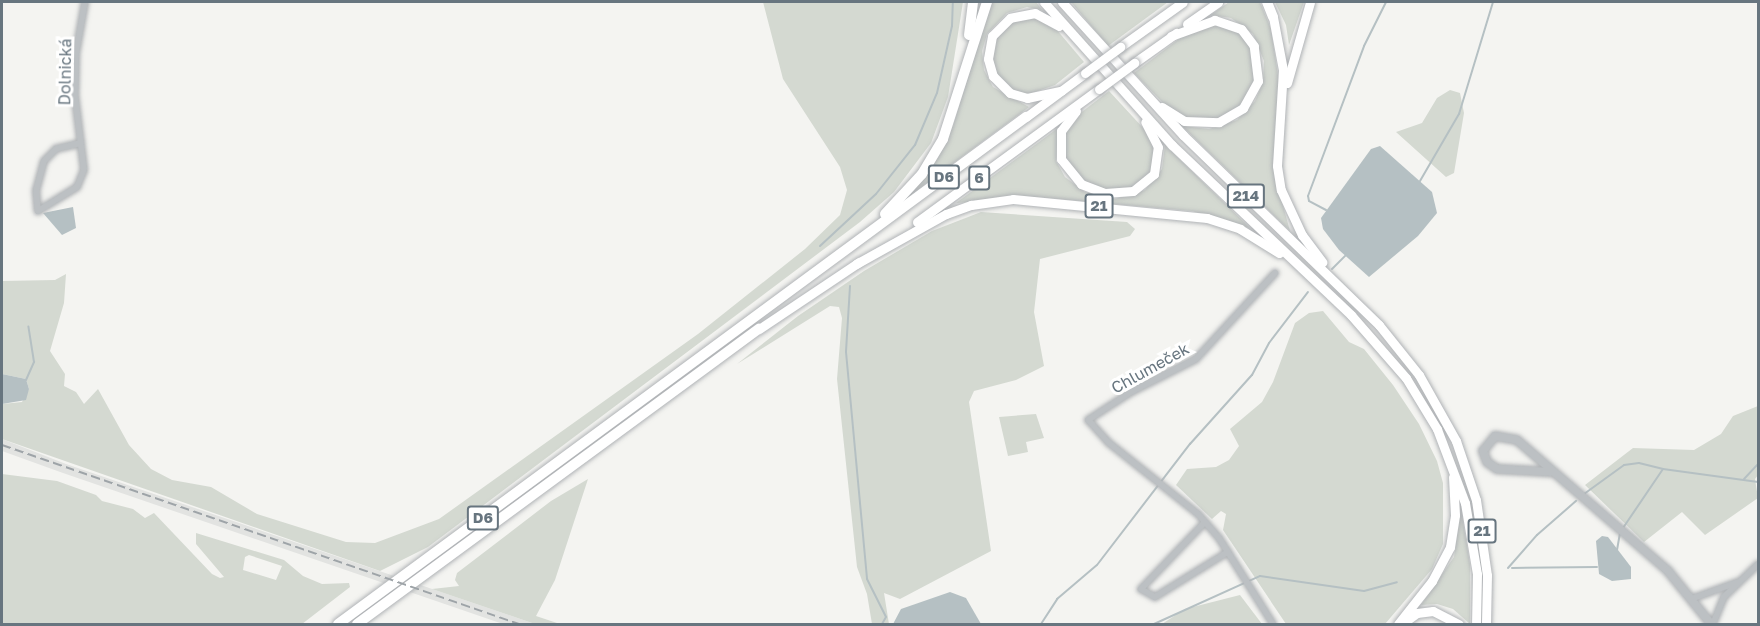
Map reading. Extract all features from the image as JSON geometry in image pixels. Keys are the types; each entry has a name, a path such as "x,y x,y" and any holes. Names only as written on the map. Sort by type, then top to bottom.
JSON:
{"highway":[{"path":"964,68 973,2"},
{"path":"862,237 910,189 933,157 949,122 964,68 987,2"},
{"name":"214","path":"1044,2 1134,105 1297,264"},
{"name":"214","path":"1062,2 1144,94 1350,295"},
{"path":"1026,117 1183,2"},
{"name":"6","path":"759,329 856,264 1218,2"},
{"name":"21","path":"1267,2 1281,52 1282,109 1277,166 1285,204 1309,246 1404,355 1448,425 1476,500 1487,575 1486,624"},
{"path":"1282,109 1296,44 1310,2"},
{"path":"1061,91 1027,98 1010,93 993,76 988,52 1000,26 1019,14 1045,16 1071,34"},
{"name":"6","path":"1144,94 1184,121 1202,124 1234,115 1251,98 1258,81 1258,62 1254,46 1240,28 1215,20 1171,36"},
{"name":"6","path":"1100,89 1071,116 1059,141 1064,167 1088,187 1124,193 1142,186 1154,174 1158,147 1134,105"},
{"name":"D6","path":"338,624 1026,117"},
{"name":"21","path":"856,264 946,214 978,203 1014,200 1207,218 1240,229 1297,264 1389,355 1424,404 1450,460 1473,539 1476,624"},
{"name":"D6","path":"357,624 759,329"},
{"name":"21","path":"1400,624 1432,581 1450,547 1455,507 1450,460"},
{"path":"1487,575 1493,624"},
{"name":"21","path":"1400,624 1417,613 1433,611 1459,624"}],"street":[{"name":"Dolnická","path":"81,143 56,149 44,161 36,190 38,211 76,187 84,170 81,143 75,96 76,54 86,2"},
{"name":"Chlumeček","path":"1205,522 1120,452 1088,420 1131,392 1198,358 1275,273"},
{"path":"1551,472 1497,469 1487,462 1483,451 1488,441 1506,436 1613,521 1668,571 1712,624 1721,602 1758,564"},
{"path":"1228,552 1155,597 1141,589 1205,522 1228,552 1273,624"},
{"path":"1691,599 1738,582"}],"shaded area":[{"path":"763,2 963,2 948,97 931,143 894,192 860,222 428,547 380,571 2,439 2,404 22,402 29,389 26,379 2,374 2,281 55,280 66,274 64,303 50,351 65,374 64,386 76,392 84,404 98,389 129,445 151,469 172,480 211,487 257,514 346,542 375,543 439,519 698,334 805,249 840,215 847,190 840,167 783,79"},
{"path":"991,2 1036,2 1042,10 1027,7 1007,13 987,34 982,51 984,70 993,87 1029,107 909,196 923,179 953,126"},
{"path":"1071,2 1168,2 1108,46"},
{"path":"1229,2 1260,2 1271,29 1279,82 1274,173 1290,231 1182,126 1209,129 1237,120 1255,101 1263,82 1264,61 1253,34 1231,18 1211,15"},
{"path":"1275,2 1304,2 1289,45 1286,25"},
{"path":"1027,15 1051,23 1084,62 1055,85 1029,94 1011,91 991,67 992,44 1002,27"},
{"path":"1215,24 1239,31 1251,48 1255,80 1241,105 1218,118 1185,118 1167,107 1134,73 1188,32"},
{"path":"1450,90 1460,93 1464,113 1454,173 1446,177 1396,132 1422,123 1437,98"},
{"path":"1109,91 1145,130 1155,148 1151,173 1132,188 1105,190 1083,181 1064,158 1065,133 1074,118"},
{"path":"1058,128 1056,161 1065,177 1085,192 1115,199 1145,190 1162,169 1165,145 1250,228 1192,211 1035,197 956,203"},
{"path":"1380,146 1432,192 1437,213 1418,236 1369,277 1339,250 1323,229 1321,218 1371,149"},
{"path":"73,207 76,228 62,235 43,213"},
{"path":"981,212 1127,222 1135,229 1130,236 1040,259 1034,312 1044,366 1016,380 974,391 969,402 991,551 900,599 884,593 889,624 872,624 867,594 857,567 837,379 842,318 839,307 830,306 737,364 798,316 864,271 932,231"},
{"path":"1323,311 1349,342 1364,349 1393,385 1419,424 1437,461 1443,483 1443,544 1432,569 1385,624 1286,624 1223,530 1226,514 1221,511 1212,519 1176,485 1187,469 1216,467 1229,460 1239,446 1230,429 1262,402 1273,382 1295,323 1309,313"},
{"path":"2,374 26,379 29,389 26,400 2,404"},
{"path":"1758,406 1758,475 1755,479 1758,498 1705,535 1682,512 1644,542 1585,485 1633,448 1694,450 1721,434 1733,416"},
{"path":"1036,414 1044,438 1026,442 1028,452 1008,456 999,417"},
{"path":"2,439 66,464 535,624 503,624 63,473 2,451"},
{"path":"2,474 57,481 96,495 102,501 133,509 145,518 154,513 212,574 220,578 224,577 196,544 196,533 284,560 303,576 322,584 349,583 350,587 302,624 2,624","holes":["249,555 282,566 276,580 243,570 245,557"]},
{"path":"588,479 555,580 536,616 560,624 535,624 432,589 459,586 455,580 457,573 551,501"},
{"path":"1461,509 1470,564 1470,624 1453,609 1437,604 1421,605 1454,557"},
{"path":"1602,536 1608,537 1631,567 1631,579 1612,581 1599,574 1596,541"},
{"path":"950,592 966,598 981,624 893,624 901,609"},
{"path":"1240,595 1262,624 1162,624 1185,609"}],"waterway":[{"path":"820,246 876,194 915,145 937,93 952,26 953,2"},
{"path":"1326,210 1309,201 1308,196 1364,46 1386,2"},
{"path":"1420,181 1459,114 1493,2"},
{"path":"1332,269 1346,255"},
{"path":"850,286 846,352 867,579 886,617 882,624"},
{"path":"1041,624 1057,599 1097,565 1190,444 1252,375 1269,343 1308,292"},
{"path":"26,380 34,362 28,326"},
{"path":"1584,494 1624,465 1639,463 1663,469"},
{"path":"1744,479 1758,464"},
{"path":"1623,528 1663,469 1758,482"},
{"path":"1508,568 1537,535 1576,501"},
{"path":"1617,550 1620,533"},
{"path":"1512,568 1597,567"},
{"path":"1154,624 1260,576 1364,591 1397,582"}],"railway":[{"path":"2,445 519,624"}]}
